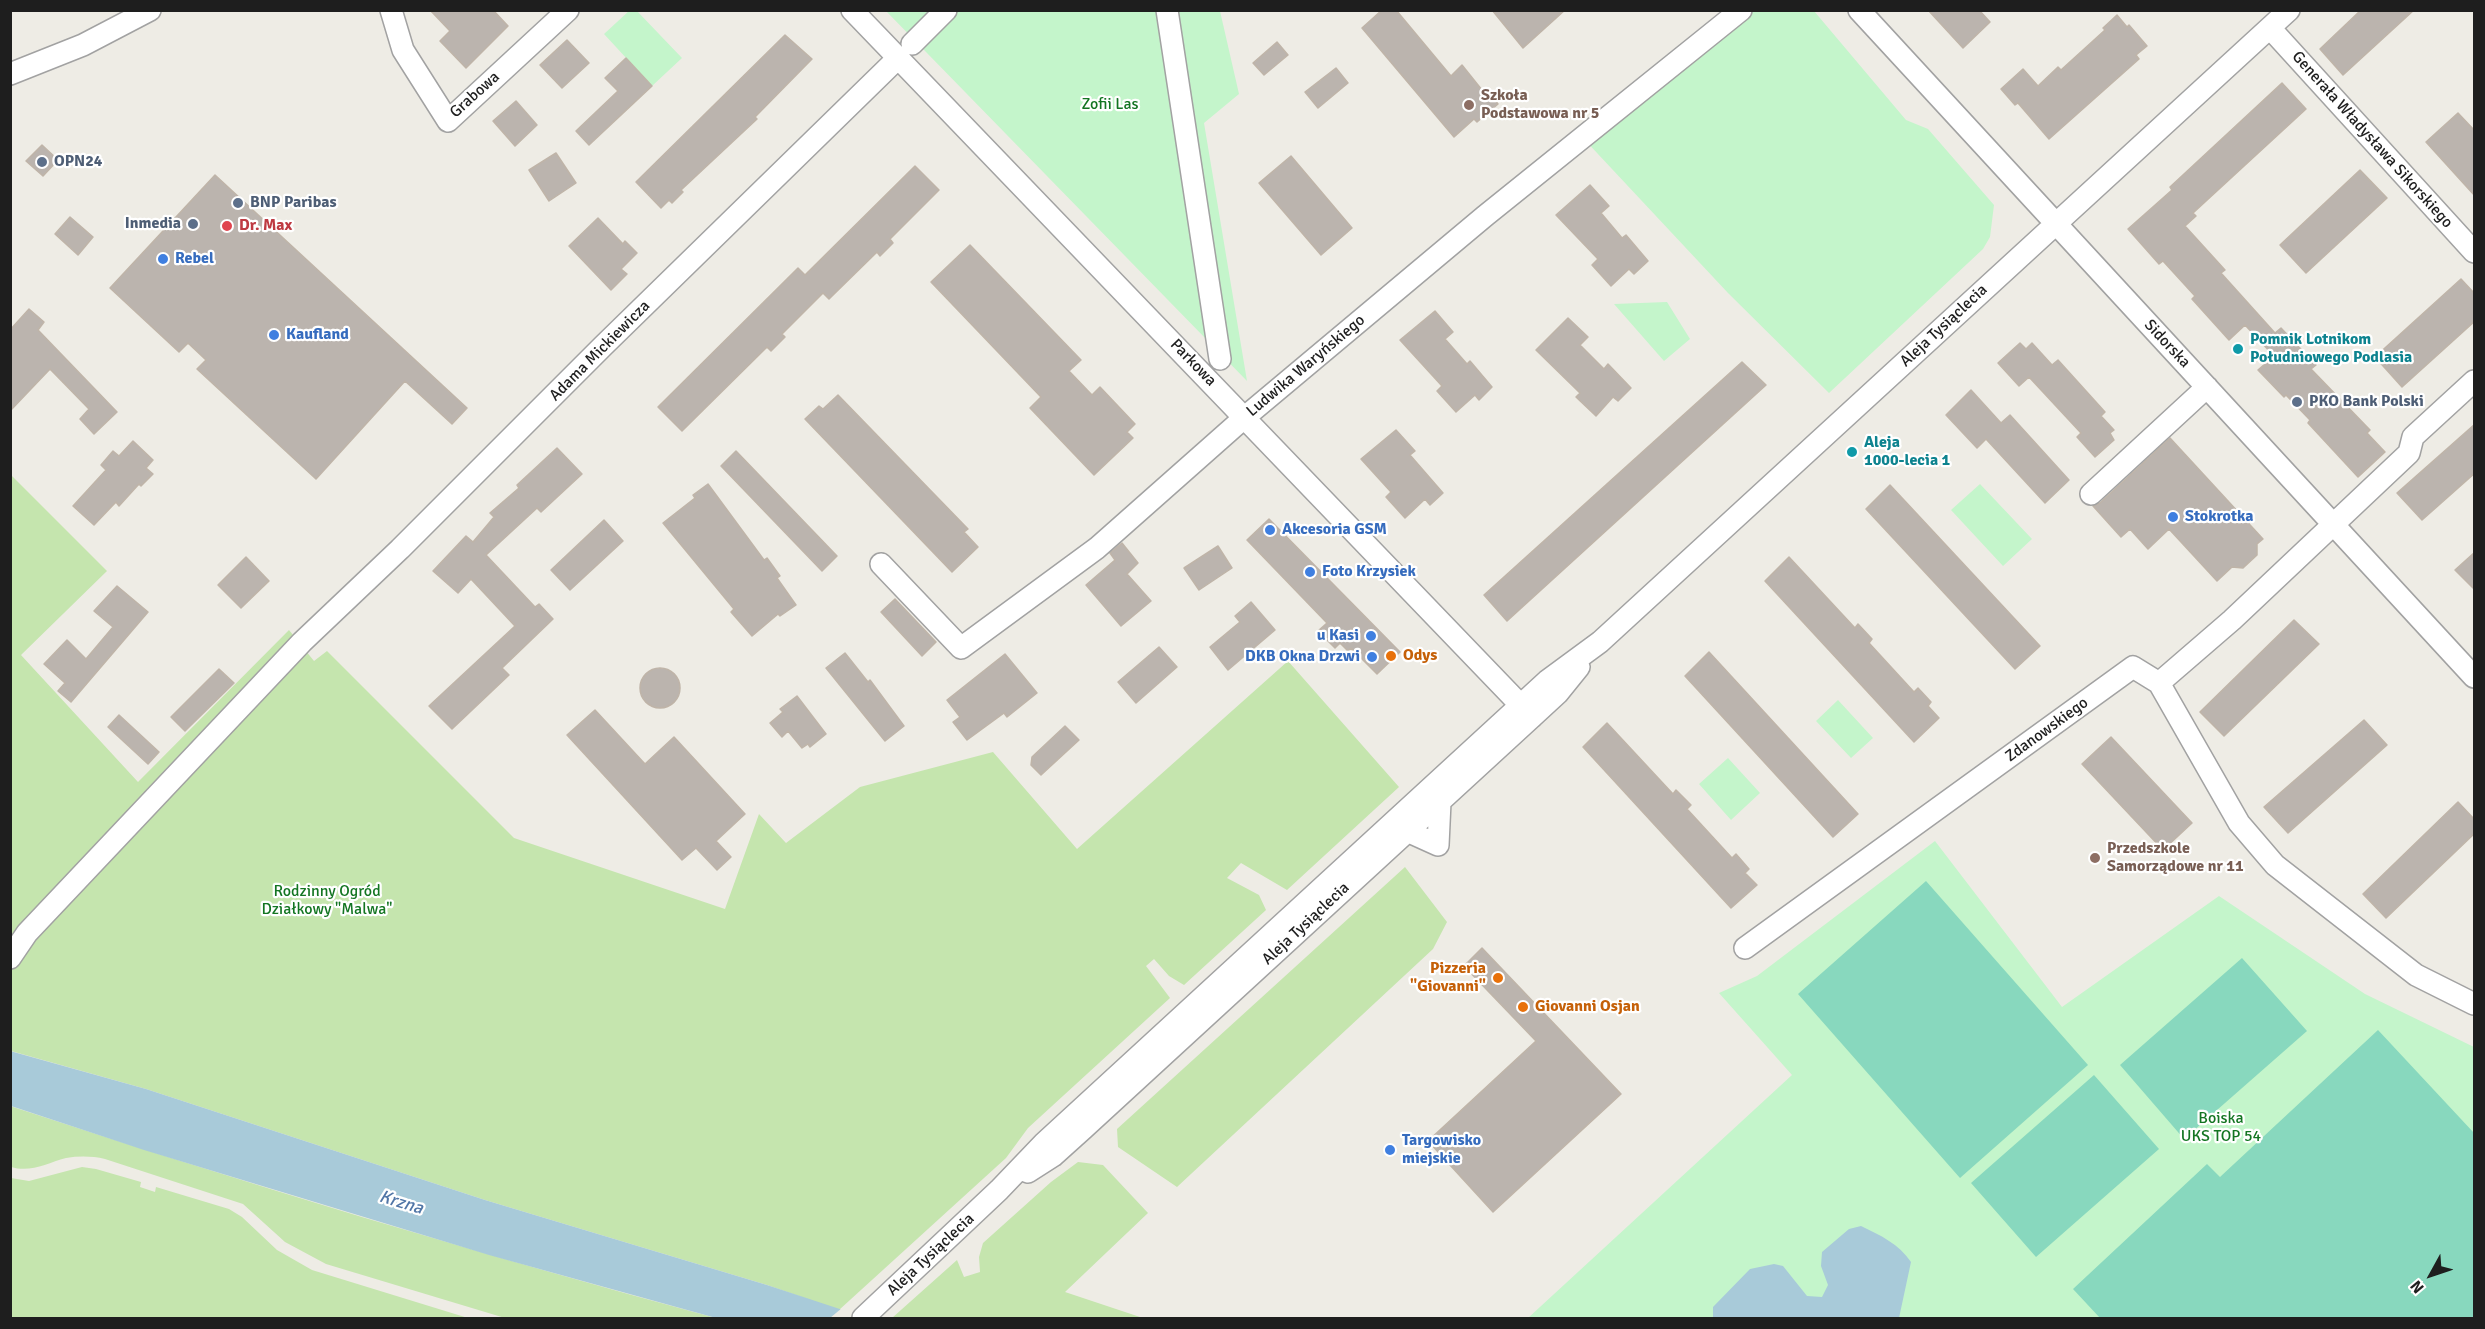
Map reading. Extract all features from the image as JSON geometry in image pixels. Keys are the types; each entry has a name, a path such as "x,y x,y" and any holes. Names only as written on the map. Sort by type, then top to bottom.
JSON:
{"street":[{"name":"Grabowa","path":"391,10 402,50 448,122 568,10"},
{"name":"Parkowa","path":"852,10 905,51 1245,417 1527,711"},
{"name":"Adama Mickiewicza","path":"10,958 35,924 302,642 400,549 603,346 946,10"},
{"path":"1167,10 1220,359"},
{"name":"Ludwika Waryńskiego","path":"881,564 961,648 1097,548 1245,417 1494,209 1742,10"},
{"name":"Sidorska","path":"1858,10 2475,677"},
{"name":"Aleja Tysiąclecia","path":"999,1190 1053,1156 1440,802 1527,711 1547,681 1600,642 2289,10"},
{"path":"10,74 83,45 147,11"},
{"name":"Generała Władysława Sikorskiego","path":"2270,28 2475,252"},
{"path":"2475,381 2413,437 2409,453 2232,620 2159,683 2239,823 2275,865 2416,975 2475,1004"},
{"path":"2091,494 2207,387"},
{"name":"Zdanowskiego","path":"1745,948 2133,667 2159,683"},
{"name":"Aleja Tysiąclecia","path":"863,1318 999,1190 1044,1143 1386,829 1527,711"},
{"path":"1386,829 1407,831 1438,844 1440,802"}],"green space":[{"path":"630,10 637,11 682,58 652,86 604,34"},
{"name":"Zofii Las","path":"886,11 1220,11 1239,94 1204,123 1247,381"},
{"path":"1741,11 1814,11 1906,120 1928,129 1994,205 1990,237 1983,249 1829,393 1728,293 1583,138"},
{"path":"1667,302 1690,339 1664,361 1614,304"},
{"name":"Rodzinny Ogród Działkowy \"Malwa\"","path":"10,474 107,571 21,655 138,782 289,630 314,661 327,651 514,838 725,909 759,814 786,843 860,787 993,752 1077,849 1288,661 1399,787 1287,890 1241,863 1227,878 1259,895 1266,910 1184,985 1169,976 1154,959 1146,966 1170,998 1028,1128 1006,1158 839,1310 767,1285 485,1200 146,1089 11,1051"},
{"path":"1980,484 2032,539 2003,566 1951,510"},
{"path":"1838,700 1873,738 1851,758 1816,721"},
{"path":"1728,758 1760,793 1731,820 1699,784"},
{"name":"Boiska UKS TOP 54","path":"1935,841 2062,1007 2219,896 2365,994 2474,1047 2474,1318 1528,1318 1792,1075 1719,993 1757,976"},
{"path":"1405,867 1447,922 1433,949 1177,1187 1118,1147 1117,1129"},
{"path":"1926,881 2088,1065 1960,1178 1798,994"},
{"path":"2242,958 2307,1031 2184,1139 2120,1065"},
{"path":"2378,1030 2474,1133 2474,1318 2100,1318 2073,1289 2207,1164 2220,1177"},
{"path":"2094,1075 2159,1149 2036,1257 1971,1183"},
{"path":"10,1106 362,1217 716,1318 505,1318 326,1264 285,1242 243,1204 105,1159 76,1157 39,1167 18,1169 11,1167"},
{"path":"1078,1162 1103,1165 1148,1213 1065,1292 1143,1318 892,1318 957,1260 964,1277 980,1272 979,1257 983,1243 1051,1182"},
{"path":"82,1167 141,1182 140,1187 155,1192 156,1187 229,1209 242,1217 277,1250 312,1270 468,1318 11,1318 11,1178 29,1181"}],"water":[{"name":"Krzna","path":"10,1051 146,1089 485,1200 767,1285 867,1318 716,1318 489,1255 144,1150 11,1106"},
{"path":"1861,1226 1895,1245 1911,1262 1899,1318 1713,1318 1713,1307 1750,1269 1774,1264 1783,1266 1807,1296 1822,1297 1828,1285 1821,1266 1822,1252 1849,1229"}],"pier":[{"path":"842,1308 868,1316 870,1318 830,1318"}],"building":[{"path":"430,10 493,10 508,26 466,68 440,41 450,31"},
{"path":"1382,10 1396,10 1451,76 1462,65 1482,90 1485,88 1498,104 1477,122 1474,119 1454,137 1362,28"},
{"path":"1492,10 1565,10 1523,48"},
{"path":"1928,10 1979,10 1990,22 1963,48"},
{"path":"2361,10 2414,10 2343,75 2320,49"},
{"path":"2117,15 2147,46 2136,55 2139,59 2049,139 2018,103 2015,105 2001,89 2023,69 2038,86 2058,67 2061,70 2105,30 2103,28"},
{"path":"785,35 812,59 755,117 757,119 681,190 683,192 672,203 669,200 661,208 636,182"},
{"path":"567,40 589,63 562,88 540,65"},
{"path":"1277,42 1288,55 1264,75 1253,63"},
{"path":"626,58 652,86 589,145 576,131 618,91 605,78"},
{"path":"1336,68 1348,83 1318,108 1305,92"},
{"path":"2282,83 2306,109 2193,213 2196,216 2185,226 2225,270 2221,273 2275,333 2281,328 2316,365 2311,369 2370,430 2367,433 2385,452 2358,477 2308,423 2310,420 2258,370 2274,356 2245,325 2229,340 2192,299 2195,296 2163,261 2159,264 2128,229 2172,190 2170,187"},
{"path":"516,101 537,125 515,146 493,121"},
{"path":"2458,113 2475,131 2475,196 2426,142"},
{"path":"42,145 58,160 43,176 26,161"},
{"path":"556,153 576,183 549,201 529,170"},
{"path":"1291,156 1352,228 1321,255 1259,183"},
{"path":"915,166 939,190 890,239 893,243 880,256 877,252 829,299 823,293 782,334 785,337 771,351 767,347 682,431 658,407 798,268 805,275"},
{"path":"2360,170 2387,198 2306,273 2280,245"},
{"name":"Kaufland","path":"215,175 467,408 452,424 405,381 316,479 197,369 206,360 188,343 179,352 110,288"},
{"path":"1590,185 1609,206 1601,213 1622,238 1626,235 1648,261 1634,274 1629,269 1611,286 1592,265 1598,259 1556,215"},
{"path":"70,217 93,237 78,255 55,234"},
{"path":"598,218 623,244 625,241 637,253 621,269 627,274 611,290 569,246"},
{"path":"970,245 1081,360 1069,371 1092,395 1100,387 1135,424 1127,432 1133,438 1094,475 1030,408 1041,397 931,282"},
{"path":"2461,279 2475,294 2475,321 2402,387 2375,357"},
{"path":"29,309 44,322 38,330 117,412 94,434 80,419 89,409 50,369 10,411 10,330"},
{"path":"1435,311 1453,332 1445,339 1467,364 1470,361 1492,387 1479,400 1475,395 1456,412 1437,391 1442,386 1400,340"},
{"path":"1568,318 1588,337 1580,345 1604,369 1608,364 1631,388 1618,401 1613,397 1596,416 1576,397 1580,393 1536,350"},
{"path":"2020,343 2026,349 2032,343 2052,365 2058,360 2105,412 2101,416 2114,430 2110,433 2114,440 2095,457 2077,437 2081,433 2029,377 2019,386 1998,363"},
{"path":"1742,362 1766,385 1507,621 1484,595"},
{"path":"1971,390 2001,423 2010,415 2069,480 2045,503 1986,439 1977,448 1946,415"},
{"path":"838,395 968,529 964,532 978,547 952,572 805,419 819,406 823,409"},
{"path":"2475,424 2475,473 2422,520 2397,493"},
{"path":"1396,430 1415,451 1410,455 1443,493 1430,505 1425,499 1405,518 1386,497 1391,492 1361,459"},
{"name":"Stokrotka","path":"2170,438 2263,539 2257,544 2257,555 2243,568 2232,567 2217,581 2169,529 2148,549 2130,529 2121,537 2093,506 2100,503"},
{"path":"133,441 153,460 146,468 153,474 141,486 139,484 119,506 116,502 94,525 73,506 106,470 101,465 113,451 119,456"},
{"path":"557,448 582,474 541,512 537,508 486,555 535,607 539,604 553,619 502,668 509,675 452,729 429,706 515,626 471,579 458,593 433,571 466,536 473,542 494,517 490,513 519,488 517,485"},
{"path":"736,451 837,556 822,571 721,466"},
{"path":"708,484 764,560 767,558 780,576 777,578 796,605 780,616 778,614 752,636 731,612 734,609 663,523 695,498 693,495"},
{"path":"1890,485 2040,646 2015,669 1866,509"},
{"path":"1269,519 1400,652 1377,674 1351,648 1348,651 1340,643 1335,648 1318,631 1327,623 1247,540"},
{"path":"604,520 623,541 570,590 551,570"},
{"path":"1122,543 1138,563 1127,574 1151,601 1121,626 1086,585 1115,560 1110,553"},
{"path":"1218,546 1232,568 1199,590 1184,568"},
{"path":"2475,552 2475,590 2455,570"},
{"path":"246,557 269,581 241,608 218,585"},
{"path":"1789,557 1855,628 1858,624 1872,639 1869,643 1914,692 1918,688 1931,702 1928,706 1939,718 1914,742 1765,581"},
{"path":"117,586 148,612 71,702 58,691 65,683 44,664 67,640 86,659 113,627 94,611"},
{"path":"895,599 936,642 922,656 881,612"},
{"path":"1251,602 1275,630 1228,670 1210,647 1240,622 1235,616"},
{"path":"2294,620 2319,644 2224,736 2200,712"},
{"path":"1159,647 1177,667 1136,703 1118,682"},
{"path":"1709,652 1858,814 1833,837 1685,676"},
{"path":"845,653 868,682 870,680 904,726 885,741 826,668"},
{"path":"1005,654 1037,693 1007,717 1004,713 967,740 953,722 960,717 947,700"},
{"path":"660,668 668,669 674,674 679,680 679,696 674,702 668,707 660,708 652,707 646,702 641,696 640,688 641,680 646,674 652,669"},
{"path":"219,669 234,683 185,731 171,717"},
{"path":"797,696 826,734 810,747 808,744 802,748 788,731 782,737 770,723 783,712 780,709"},
{"path":"595,710 645,764 674,737 745,814 716,841 731,857 717,870 696,848 682,860 567,735"},
{"path":"119,715 159,752 148,764 108,727"},
{"path":"2364,720 2387,745 2288,833 2264,807"},
{"path":"1607,723 1673,794 1676,790 1691,805 1687,809 1732,858 1736,854 1749,869 1745,873 1757,885 1731,908 1583,747"},
{"path":"1065,726 1079,740 1041,775 1031,765 1032,757"},
{"path":"2111,737 2192,823 2163,850 2082,764"},
{"path":"2458,802 2475,820 2475,833 2386,918 2363,894"},
{"path":"1482,948 1621,1094 1493,1212 1428,1141 1536,1041 1464,966"}],"place":[{"name":"Szkoła Podstawowa nr 5","path":"1469,105"},
{"name":"OPN24","path":"42,162"},
{"name":"BNP Paribas","path":"238,203"},
{"name":"Inmedia","path":"193,224"},
{"name":"Dr. Max","path":"227,226"},
{"name":"Rebel","path":"163,259"},
{"name":"Kaufland","path":"274,335"},
{"name":"Pomnik Lotnikom Południowego Podlasia","path":"2238,349"},
{"name":"PKO Bank Polski","path":"2297,402"},
{"name":"Aleja 1000-lecia 1","path":"1852,452"},
{"name":"Stokrotka","path":"2173,517"},
{"name":"Akcesoria GSM","path":"1270,530"},
{"name":"Foto Krzysiek","path":"1310,572"},
{"name":"u Kasi","path":"1371,636"},
{"name":"Odys","path":"1391,656"},
{"name":"DKB Okna Drzwi","path":"1372,657"},
{"name":"Przedszkole Samorządowe nr 11","path":"2095,858"},
{"name":"Pizzeria \"Giovanni\"","path":"1498,978"},
{"name":"Giovanni Osjan","path":"1523,1007"},
{"name":"Targowisko miejskie","path":"1390,1150"}]}
